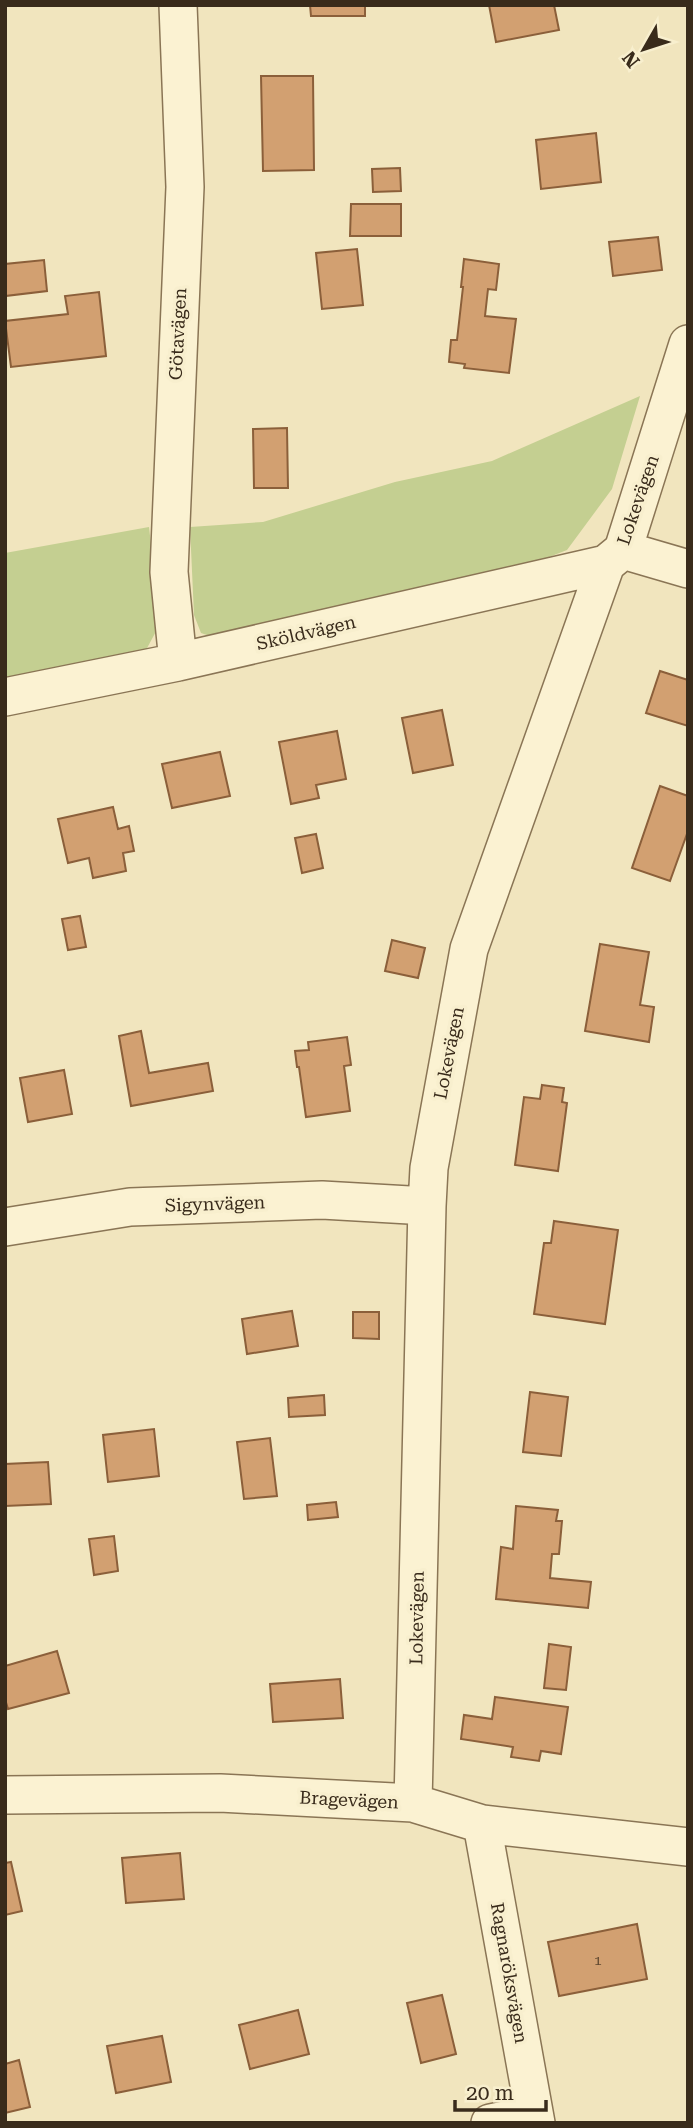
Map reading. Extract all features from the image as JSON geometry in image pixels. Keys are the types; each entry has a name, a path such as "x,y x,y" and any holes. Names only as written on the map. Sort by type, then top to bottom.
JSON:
{"street":[{"name":"Götavägen","path":"178,5 185,187 169,572 178,662"},
{"name":"Lokevägen","path":"413,1803 427,1206 431,1156 469,949 615,557 688,344"},
{"name":"Sköldvägen","path":"5,697 178,662 615,557 688,569"},
{"name":"Sigynvägen","path":"5,1227 130,1207 322,1200 427,1206"},
{"name":"Bragevägen","path":"5,1796 220,1793 413,1803 482,1824 688,1847"},
{"name":"Ragnaröksvägen","path":"482,1824 535,2118"},
{"path":"491,2123 535,2118"}],"green space":[{"path":"640,396 612,489 567,550 526,566 227,642 201,633 194,615 190,527 263,522 395,482 492,461"},
{"path":"149,527 160,624 139,663 5,682 5,553"}],"building":[{"path":"310,5 365,5 365,16 311,16"},
{"path":"489,5 554,5 559,30 496,42"},
{"path":"261,76 313,76 314,170 263,171"},
{"path":"596,133 601,182 541,189 536,140"},
{"path":"400,168 401,191 373,192 372,169"},
{"path":"351,204 401,204 401,236 350,236"},
{"path":"658,237 662,270 613,276 609,242"},
{"path":"357,249 363,305 322,309 316,253"},
{"path":"464,259 499,264 496,290 488,289 485,316 516,319 509,373 464,368 465,364 449,362 451,340 457,340"},
{"path":"44,260 47,291 5,296 5,264"},
{"path":"99,292 106,356 11,367 5,321 68,314 65,296"},
{"path":"287,428 288,488 254,488 253,429"},
{"path":"660,671 688,680 688,726 646,713"},
{"path":"442,710 453,765 413,773 402,718"},
{"path":"337,731 346,779 316,785 319,798 291,804 279,742"},
{"path":"220,752 230,796 172,808 162,764"},
{"path":"660,786 688,796 688,831 670,881 632,868"},
{"path":"113,807 118,829 129,826 134,851 123,853 126,871 93,878 89,858 68,863 58,819"},
{"path":"316,834 323,868 302,873 295,838"},
{"path":"80,916 86,947 68,950 62,919"},
{"path":"392,940 425,948 418,978 385,971"},
{"path":"600,944 649,952 640,1005 654,1007 649,1042 585,1031"},
{"path":"141,1031 149,1073 208,1063 213,1091 131,1106 119,1036"},
{"path":"347,1037 351,1065 344,1066 350,1111 306,1117 295,1051 309,1050 308,1042"},
{"path":"64,1070 72,1114 28,1122 20,1078"},
{"path":"542,1085 564,1088 562,1102 567,1103 558,1171 515,1165 524,1097 540,1099"},
{"path":"554,1221 618,1230 605,1324 534,1314 544,1243 551,1243"},
{"path":"292,1311 298,1346 247,1354 242,1319"},
{"path":"353,1312 379,1312 379,1339 353,1338"},
{"path":"530,1392 568,1397 561,1456 523,1452"},
{"path":"324,1395 325,1415 289,1417 288,1398"},
{"path":"154,1429 159,1476 108,1482 103,1435"},
{"path":"270,1438 277,1496 244,1499 237,1442"},
{"path":"48,1462 51,1504 5,1506 5,1464"},
{"path":"336,1502 338,1517 308,1520 307,1505"},
{"path":"516,1506 558,1510 556,1521 562,1521 559,1554 552,1554 550,1578 591,1582 588,1608 496,1599 501,1547 513,1549"},
{"path":"114,1536 118,1571 94,1575 89,1539"},
{"path":"549,1644 571,1647 566,1690 544,1688"},
{"path":"57,1651 69,1693 8,1709 5,1699 5,1666"},
{"path":"340,1679 343,1718 273,1722 270,1684"},
{"path":"495,1697 568,1707 561,1754 541,1751 539,1761 511,1757 513,1747 461,1739 464,1715 492,1719"},
{"path":"180,1853 184,1899 126,1903 122,1858"},
{"path":"11,1862 22,1911 5,1915 5,1863"},
{"path":"637,1924 647,1979 559,1996 548,1942"},
{"path":"442,1995 456,2054 421,2063 407,2003"},
{"path":"298,2010 309,2054 250,2069 239,2025"},
{"path":"162,2036 171,2082 116,2093 107,2046"},
{"path":"19,2060 30,2107 5,2113 5,2064"}]}
